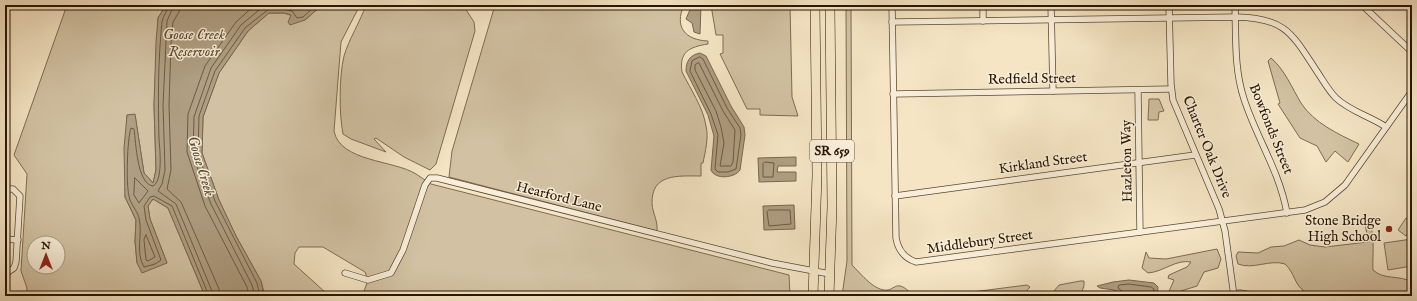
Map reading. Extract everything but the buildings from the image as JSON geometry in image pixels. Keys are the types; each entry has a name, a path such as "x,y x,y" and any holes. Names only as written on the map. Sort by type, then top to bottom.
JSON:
{"main road":[{"name":"SR 659","path":"813,296 815,272 815,5"},
{"name":"SR 659","path":"829,296 832,138 830,5"},
{"path":"816,120 823,121 828,125 832,138"}],"street":[{"name":"Middlebury Street","path":"892,5 897,244 904,255 916,262 1287,213 1315,207 1333,197 1345,185 1386,128"},
{"path":"983,5 983,21"},
{"path":"1051,5 1053,91"},
{"name":"Charter Oak Drive","path":"1169,5 1171,89 1177,111 1219,209 1233,295"},
{"name":"Bowfonds Street","path":"1235,5 1237,64 1241,88 1248,110 1280,183 1287,213"},
{"path":"1362,5 1412,52"},
{"path":"892,22 1236,17 1264,19 1288,31 1299,44 1335,97 1349,108 1372,118 1386,128 1412,91"},
{"name":"Redfield Street","path":"893,94 1171,89"},
{"name":"Hazleton Way","path":"1138,90 1140,232"},
{"name":"Kirkland Street","path":"895,196 1196,155"},
{"name":"Hearford Lane","path":"345,273 368,280 391,273 403,250 425,185 430,178 436,178 772,263 830,274"},
{"path":"5,189 13,189 18,192 20,196 16,262 14,268 5,274"},
{"path":"5,239 18,240"},
{"path":"1220,296 1257,296"}],"shaded area":[{"path":"67,5 166,5 158,18 154,105 156,170 153,183 144,173 135,115 127,115 125,197 136,220 135,241 137,263 167,263 150,219 148,206 153,199 168,208 205,296 26,296 27,288 21,271 27,174 14,155"},
{"path":"322,5 360,5 341,42 334,131 338,141 346,149 369,159 406,169 431,184 789,275 790,296 358,296 363,294 368,280 365,272 323,247 299,247 295,253 294,264 326,293 343,296 265,296 261,281 236,236 219,200 202,153 203,117 219,73 248,31 269,13 284,13 305,20"},
{"path":"366,5 463,5 474,22 475,31 436,164 430,170 404,157 376,138 374,139 386,152 351,139 343,134 340,95 342,65 346,50"},
{"path":"495,5 684,5 680,20 684,31 693,38 708,41 708,44 696,47 687,52 684,55 681,65 682,72 699,105 704,119 707,131 706,145 703,163 701,163 701,176 668,178 656,187 653,194 652,204 657,224 657,231 449,177 452,151"},
{"path":"711,5 790,5 792,97 798,116 760,115 760,109 747,109 720,54 723,53 723,35 716,35"},
{"path":"846,5 851,5 852,265 868,282 878,288 888,290 900,286 916,296 842,296 847,261"},
{"path":"1271,58 1288,79 1306,110 1327,127 1359,144 1348,162 1335,151 1326,162 1317,146 1300,138 1278,104 1280,103 1268,61"},
{"path":"1149,99 1159,99 1164,111 1159,112 1158,120 1148,120"},
{"path":"1364,216 1371,227 1373,241 1373,270 1382,275 1412,282 1412,296 1302,296 1303,290 1300,288 1285,264 1273,263 1244,266 1238,264 1236,256 1238,252 1258,253 1271,247 1284,246 1299,240 1310,245 1325,247 1368,242"},
{"path":"1406,218 1412,222 1412,227 1406,236 1398,230"},
{"path":"1412,239 1412,266 1388,270 1384,243"},
{"path":"1217,249 1221,259 1218,268 1204,272 1197,286 1181,291 1178,296 1167,296 1174,280 1168,278 1169,275 1187,267 1191,262 1180,262 1148,273 1142,268 1146,252 1149,258 1166,259"},
{"path":"1084,281 1084,286 1080,296 1054,296 1054,291 1059,285"},
{"path":"1027,285 1030,287 1022,296 941,296"}],"water":[{"name":"Goose Creek Reservoir","path":"166,5 322,5 305,20 290,25 288,22 291,15 284,13 269,13 248,31 219,73 203,117 202,153 219,200 236,236 261,281 264,296 205,296 168,208 153,199 148,206 150,219 167,263 142,273 137,263 135,241 136,220 125,197 124,148 127,115 135,114 144,173 153,183 156,170 154,105 156,42 158,18"},
{"path":"692,5 701,5 700,34 694,32 692,23 686,19"},
{"path":"700,53 706,56 731,106 744,127 745,135 740,170 734,175 721,177 713,173 711,170 714,136 708,115 686,71 689,59"},
{"path":"796,157 796,166 778,166 777,172 796,172 796,181 759,182 758,158"},
{"path":"794,205 795,229 764,230 763,206"},
{"path":"1129,280 1154,283 1158,287 1157,296 1122,296 1114,290 1100,288 1097,286 1113,282"}],"place":[{"name":"Stone Bridge High School","path":"1389,229"}],"water label":[{"name":"Goose Creek","path":"201,166"}]}
